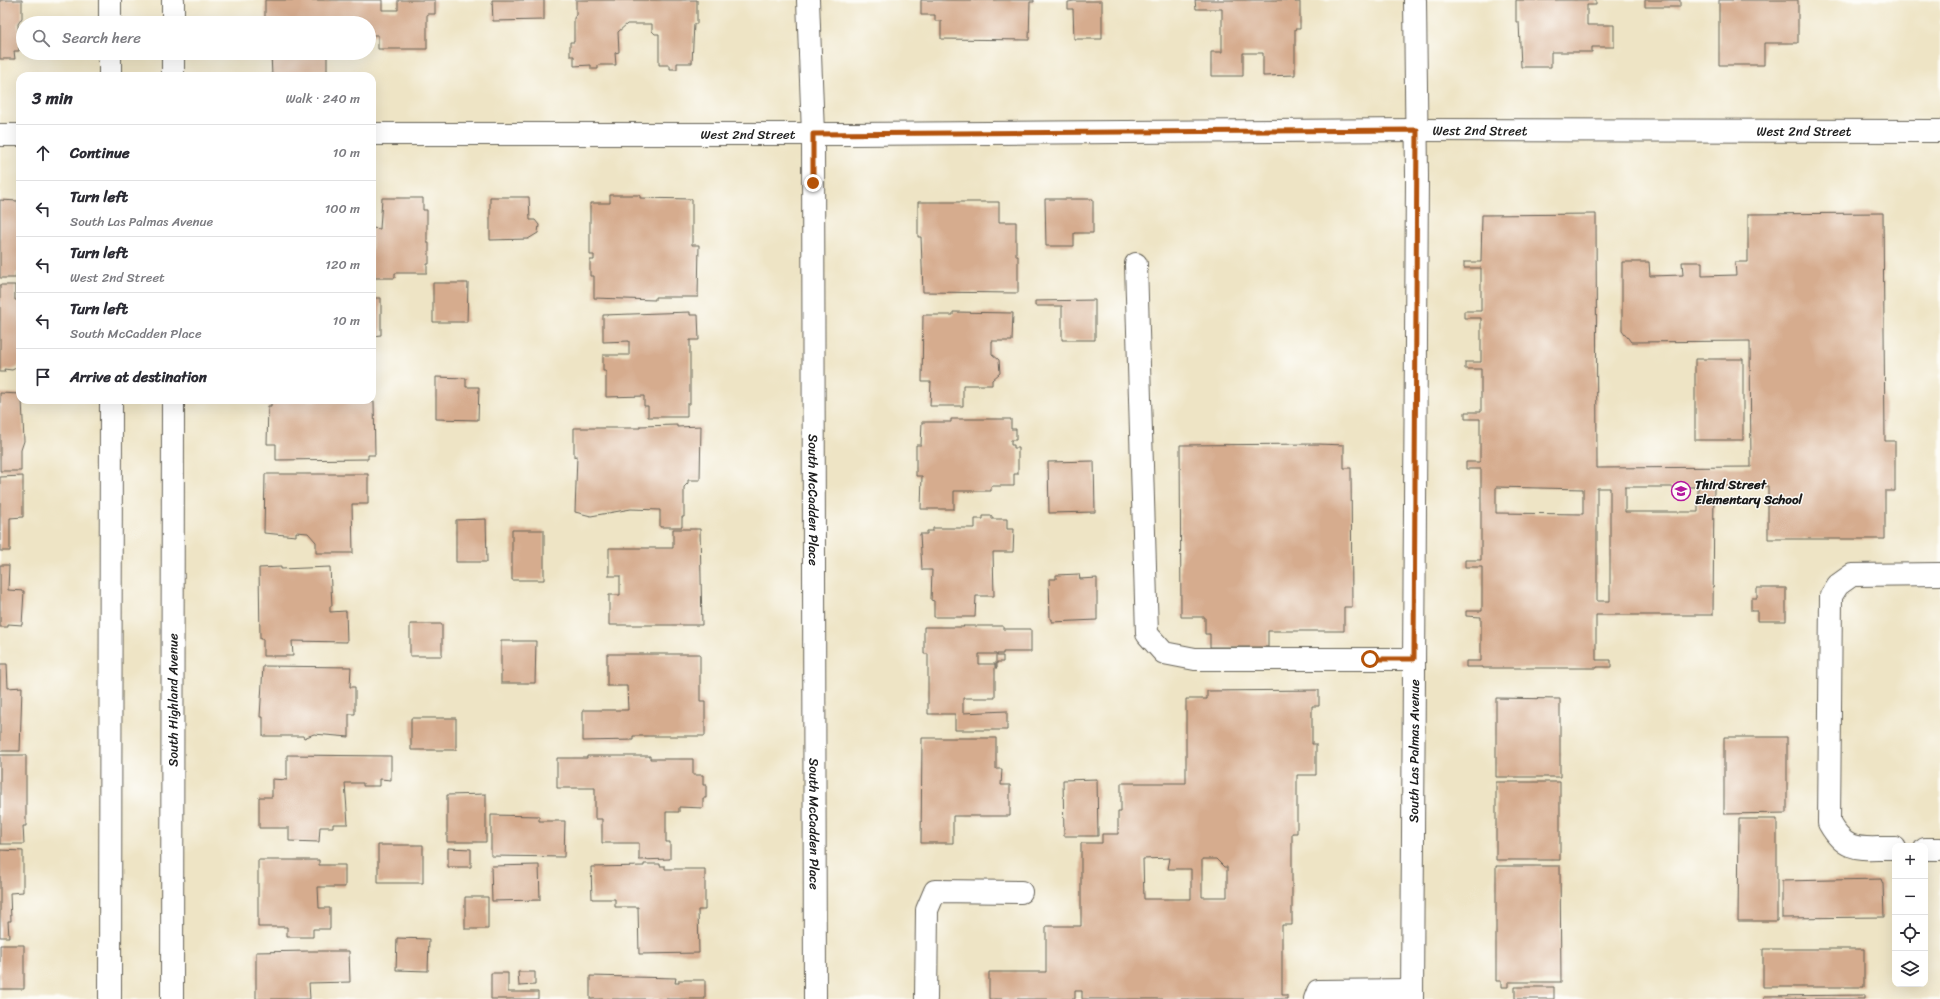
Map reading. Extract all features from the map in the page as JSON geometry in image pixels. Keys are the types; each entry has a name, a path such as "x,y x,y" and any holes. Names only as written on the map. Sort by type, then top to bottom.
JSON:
{"street":[{"path":"110,0 110,16"},
{"path":"173,0 173,16"},
{"name":"South McCadden Place","path":"808,0 813,134 815,999"},
{"name":"South Las Palmas Avenue","path":"1412,994 1417,130 1415,0"},
{"path":"110,60 110,72"},
{"path":"173,60 173,72"},
{"name":"West 2nd Street","path":"376,134 813,134 1417,130 1940,131"},
{"path":"0,135 16,135"},
{"path":"1136,264 1147,634 1164,653 1195,659 1414,659"},
{"path":"110,999 111,404"},
{"name":"South Highland Avenue","path":"172,999 173,404"},
{"path":"1892,848 1852,847 1837,837 1828,823 1831,596 1838,585 1852,575 1940,574"},
{"path":"1928,849 1940,849"},
{"path":"926,999 927,910 935,891 1021,892"},
{"path":"1315,999 1318,991 1412,994"}],"building":[{"path":"0,0 22,0 22,16 16,16 15,59 0,59"},
{"path":"265,0 382,0 382,10 398,10 398,0 435,0 435,14 427,14 427,49 378,49 376,16 265,16"},
{"path":"492,0 544,0 544,20 493,21"},
{"path":"576,0 697,0 697,24 694,24 692,63 677,63 677,69 670,69 670,65 659,65 659,34 655,34 652,31 652,24 627,24 618,32 619,52 615,53 616,65 598,65 598,69 591,69 591,65 574,66 574,56 570,56 570,42 574,42"},
{"path":"921,0 1034,0 1034,2 1030,2 1029,40 941,39 941,21 935,21 935,15 921,15"},
{"path":"1195,0 1295,0 1295,2 1300,2 1300,29 1295,29 1295,75 1263,76 1263,53 1243,53 1243,76 1211,76 1211,52 1222,52 1222,9 1196,9"},
{"path":"1516,0 1596,0 1596,5 1587,5 1587,25 1614,25 1614,47 1592,47 1592,52 1551,52 1551,67 1521,67 1519,22 1516,22"},
{"path":"1645,0 1680,0 1680,7 1645,7"},
{"path":"1719,0 1798,0 1798,43 1764,43 1764,65 1719,65"},
{"path":"1102,1 1102,39 1074,39 1073,9 1068,9 1068,2"},
{"path":"271,60 327,60 327,72 272,72"},
{"path":"610,195 640,195 640,198 692,199 692,245 699,245 698,297 655,297 655,300 594,298 594,276 590,276 590,260 594,260 594,255 590,255 590,203 610,203"},
{"path":"490,197 529,197 530,220 535,220 539,225 538,233 528,239 490,240"},
{"path":"382,198 423,198 423,210 427,210 427,243 429,243 429,264 427,264 427,273 395,273 395,278 376,278 376,228 380,229"},
{"path":"1045,199 1093,199 1093,233 1074,233 1074,246 1046,246"},
{"path":"0,200 16,201 16,278 0,278"},
{"path":"918,202 999,202 999,222 1016,222 1018,293 923,292 921,237 918,237"},
{"path":"1883,213 1885,441 1895,441 1895,491 1885,491 1885,539 1768,539 1768,486 1714,486 1713,615 1596,615 1596,660 1611,660 1611,667 1466,667 1466,661 1481,661 1481,617 1466,616 1466,611 1482,611 1482,567 1465,567 1465,560 1481,560 1481,469 1466,469 1466,462 1480,462 1480,419 1465,419 1465,412 1481,412 1481,369 1465,369 1465,362 1481,362 1481,318 1464,318 1464,311 1481,311 1481,268 1464,268 1464,262 1481,262 1482,215 1596,214 1597,468 1751,467 1750,341 1631,342 1622,330 1622,262 1649,262 1650,276 1683,275 1682,262 1702,262 1702,276 1736,275 1735,262 1748,262 1748,214","holes":["1496,487 1583,489 1583,514 1496,513","1625,487 1698,487 1698,512 1625,512","1597,488 1610,488 1610,601 1597,601"]},
{"path":"433,283 468,283 467,322 433,322"},
{"path":"0,285 15,285 16,368 12,370 4,369 5,372 0,372"},
{"path":"376,298 381,298 381,335 376,336"},
{"path":"1095,300 1095,340 1062,340 1062,306 1035,306 1035,301"},
{"path":"690,312 690,315 698,315 699,340 690,340 690,404 687,404 687,417 648,417 648,406 644,406 644,396 606,397 606,371 603,371 603,355 629,355 629,341 603,342 603,315"},
{"path":"953,312 1013,313 1012,341 992,341 992,354 999,360 1000,373 992,380 992,385 963,385 963,406 930,406 931,382 922,382 923,315 953,315"},
{"path":"1695,359 1743,359 1743,440 1695,440"},
{"path":"436,377 466,378 466,387 479,387 478,420 436,419"},
{"path":"0,393 16,394 16,404 22,404 24,441 21,450 21,471 0,471"},
{"path":"271,404 374,404 375,455 368,455 368,459 276,460 276,444 267,444 268,406 271,406"},
{"path":"951,419 1011,419 1011,429 1016,429 1016,440 1011,440 1011,445 1014,445 1014,448 1018,448 1018,474 1014,474 1014,486 991,486 991,491 954,491 954,509 921,509 922,476 916,476 916,445 921,445 922,422 951,422"},
{"path":"677,425 677,427 701,426 700,480 688,480 688,483 684,487 684,517 682,517 682,527 660,527 660,510 631,509 591,516 575,512 577,456 574,457 574,428 640,428 640,426"},
{"path":"1180,445 1344,445 1344,468 1351,468 1352,607 1344,607 1344,631 1268,631 1268,647 1210,647 1210,634 1205,634 1205,617 1181,617"},
{"path":"1094,461 1095,512 1049,513 1048,462"},
{"path":"265,474 368,474 368,504 352,504 353,553 316,553 316,542 308,533 296,532 296,536 264,533"},
{"path":"23,476 23,517 10,518 10,551 0,551 0,477"},
{"path":"983,516 992,516 992,519 1007,519 1007,529 1014,529 1013,552 993,552 994,596 976,596 975,617 934,617 934,601 931,600 932,570 922,570 920,534 927,534 927,531 933,531 933,528 975,528 975,519 983,519"},
{"path":"486,519 487,562 456,562 456,520"},
{"path":"673,529 700,529 702,625 609,625 609,595 620,595 620,576 609,576 609,548 673,548"},
{"path":"512,530 544,530 544,580 512,580"},
{"path":"0,565 9,565 8,590 24,591 22,625 8,624 8,627 0,627"},
{"path":"281,567 281,569 330,567 332,606 330,606 330,612 346,611 347,642 292,641 293,656 263,656 263,639 260,639 259,568"},
{"path":"1079,574 1080,579 1097,578 1097,620 1052,622 1052,619 1050,619 1049,579 1056,579 1056,575"},
{"path":"1757,588 1786,588 1786,621 1757,621 1757,611 1751,611 1751,598 1757,598"},
{"path":"410,624 442,624 442,656 410,656"},
{"path":"963,626 1003,626 1003,629 1031,629 1031,652 1003,652 1003,654 997,654 997,656 1003,656 1003,662 997,662 997,668 996,654 979,654 979,664 995,664 995,698 963,698 963,713 1007,711 1007,730 955,730 955,714 928,714 928,654 924,654 924,627 964,627"},
{"path":"501,641 536,641 535,683 501,683"},
{"path":"607,654 700,654 700,701 705,701 705,736 633,736 633,740 583,741 583,710 628,710 627,686 607,686"},
{"path":"0,664 7,664 8,688 22,687 20,751 0,751"},
{"path":"263,666 351,667 350,687 355,687 355,714 349,714 349,737 314,734 304,738 303,736 263,736 263,717 260,717"},
{"path":"1319,690 1319,706 1312,706 1312,744 1316,744 1316,775 1297,775 1297,833 1292,833 1292,925 1282,925 1282,995 1287,995 1287,999 1082,999 1082,991 1075,991 1075,999 989,999 989,972 1046,972 1046,926 1081,926 1081,843 1102,843 1102,834 1118,834 1118,812 1121,812 1121,783 1186,783 1186,699 1207,699 1207,691","holes":["1170,858 1168,869 1191,869 1191,899 1144,899 1143,859","1202,859 1216,859 1224,867 1227,867 1227,897 1202,897"]},
{"path":"1496,698 1560,699 1560,777 1496,777"},
{"path":"411,718 456,718 456,750 411,750"},
{"path":"1724,737 1787,737 1787,813 1724,814"},
{"path":"922,738 996,738 996,769 1002,769 1001,785 1010,785 1010,816 953,816 953,843 921,843"},
{"path":"0,755 26,755 26,826 23,826 24,844 0,844"},
{"path":"287,755 391,756 391,780 380,779 380,786 363,786 363,783 345,783 348,824 333,824 333,827 320,827 319,842 289,841 289,828 259,828 259,797 272,797 272,779 287,780"},
{"path":"587,756 650,756 650,759 693,759 693,775 703,775 703,785 706,785 706,798 703,798 703,808 679,807 679,812 666,812 666,842 670,842 670,859 639,860 639,843 602,843 602,819 595,819 595,788 557,788 557,758 587,758"},
{"path":"1097,779 1098,836 1064,836 1063,780"},
{"path":"1496,782 1560,782 1560,860 1496,860"},
{"path":"486,794 486,842 447,842 447,795"},
{"path":"491,815 539,816 539,821 565,821 564,857 491,856"},
{"path":"1739,819 1777,819 1777,921 1738,921"},
{"path":"378,845 423,845 423,883 378,883"},
{"path":"448,848 471,849 471,867 448,867"},
{"path":"0,850 23,851 23,892 10,893 11,921 8,921 9,937 0,937"},
{"path":"258,860 319,860 319,865 345,865 345,887 318,887 319,908 330,908 330,929 313,929 313,937 287,937 287,927 258,927"},
{"path":"644,864 660,864 660,866 665,866 665,869 705,869 705,910 698,910 699,953 639,954 638,907 615,907 615,899 592,899 591,867 644,866"},
{"path":"539,865 540,900 492,901 491,866"},
{"path":"1496,866 1560,866 1561,982 1508,982 1508,987 1501,987 1501,981 1496,981"},
{"path":"1881,879 1883,884 1884,917 1782,918 1782,881"},
{"path":"465,897 488,897 488,929 465,929"},
{"path":"397,938 429,939 428,971 396,970"},
{"path":"0,945 24,945 24,989 0,989"},
{"path":"1763,949 1864,949 1864,987 1763,987"},
{"path":"349,951 350,982 309,983 310,999 256,999 256,952"},
{"path":"518,972 535,972 535,985 519,986"},
{"path":"491,973 508,973 508,992 538,992 538,999 491,999"},
{"path":"590,976 676,978 675,983 679,983 679,980 705,980 705,999 590,999"},
{"path":"1515,987 1554,987 1554,999 1515,999"},
{"path":"1865,995 1865,999 1764,999 1764,996"}],"place":[{"name":"Third Street Elementary School","path":"1681,491"}],"route":[{"path":"813,183 813,134 1417,130 1414,659 1370,659"}]}
